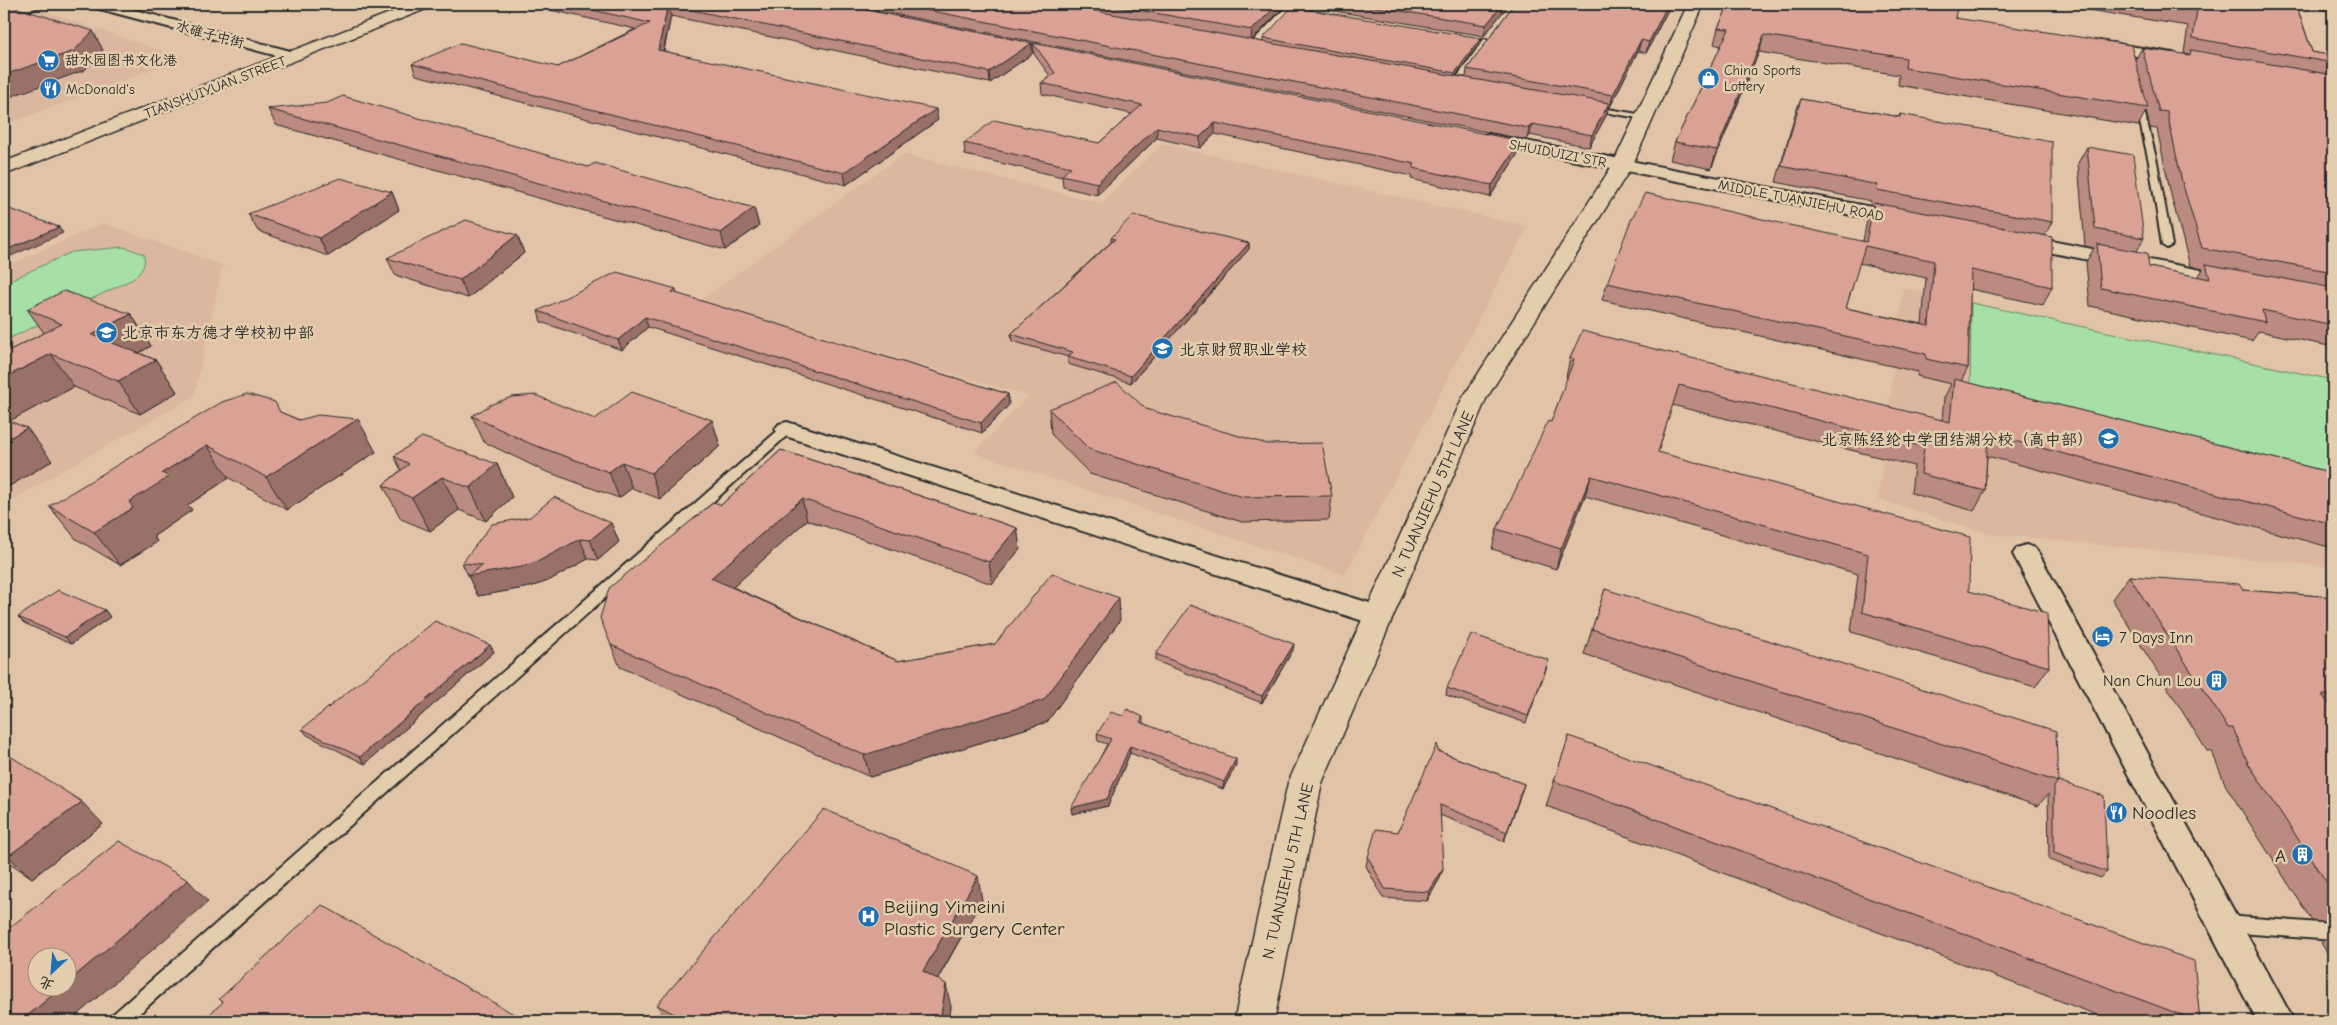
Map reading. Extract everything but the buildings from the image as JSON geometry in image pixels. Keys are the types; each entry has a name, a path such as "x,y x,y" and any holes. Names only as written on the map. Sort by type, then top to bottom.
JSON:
{"street":[{"path":"4,14 35,4"},
{"name":"水碓子中街","path":"98,4 293,56"},
{"name":"TIANSHUIYUAN STREET","path":"4,154 395,4"},
{"name":"TIANSHUIYUAN STREET","path":"4,169 426,4"},
{"name":"N. TUANJIEHU 5TH LANE","path":"1254,1021 1305,784 1474,399 1622,166 1696,4"},
{"path":"2086,42 2126,54 2191,61"},
{"name":"SHUIDUIZI STR","path":"1476,136 1622,166"},
{"name":"MIDDLE TUANJIEHU ROAD","path":"1622,166 1917,222"},
{"path":"2006,238 2247,284"},
{"path":"787,429 1379,616"},
{"path":"2026,554 2276,1021"}],"lane":[{"path":"1270,4 1291,5 1318,12"},
{"path":"1252,47 1291,5"},
{"path":"1457,83 1493,34"},
{"path":"1478,39 1488,41"},
{"path":"1242,45 1262,48"},
{"path":"1447,82 1476,87"},
{"path":"2136,96 2153,162 2167,245"},
{"path":"1588,107 1644,117"},
{"path":"118,1021 787,429"},
{"path":"2225,924 2333,932"}],"shaded area":[{"name":"甜水园图书文化港","path":"34,7 182,58 13,122 4,119 4,17"},
{"name":"北京财贸职业学校","path":"1162,144 1528,226 1345,575 974,453 1028,396 699,301 903,154 1101,203"},
{"name":"北京市东方德才学校初中部","path":"104,223 223,265 194,397 4,504 4,267"},
{"name":"北京陈经纶中学团结湖分校（高中部）","path":"1903,288 2333,380 2333,567 1988,534 1878,499"}],"green space":[{"path":"124,247 144,254 143,268 133,279 4,341 4,283 72,252"},
{"path":"1971,303 2333,380 2333,484 1970,399"}],"place":[{"name":"甜水园图书文化港","path":"49,60"},
{"name":"China Sports Lottery","path":"1708,78"},
{"name":"McDonald's","path":"50,89"},
{"name":"北京市东方德才学校初中部","path":"106,332"},
{"name":"北京财贸职业学校","path":"1163,349"},
{"name":"北京陈经纶中学团结湖分校（高中部）","path":"2109,439"},
{"name":"7 Days Inn","path":"2103,637"},
{"name":"Nan Chun Lou","path":"2217,680"},
{"name":"Noodles","path":"2116,812"},
{"name":"A","path":"2302,855"},
{"name":"Beijing Yimeini Plastic Surgery Center","path":"868,917"}]}
